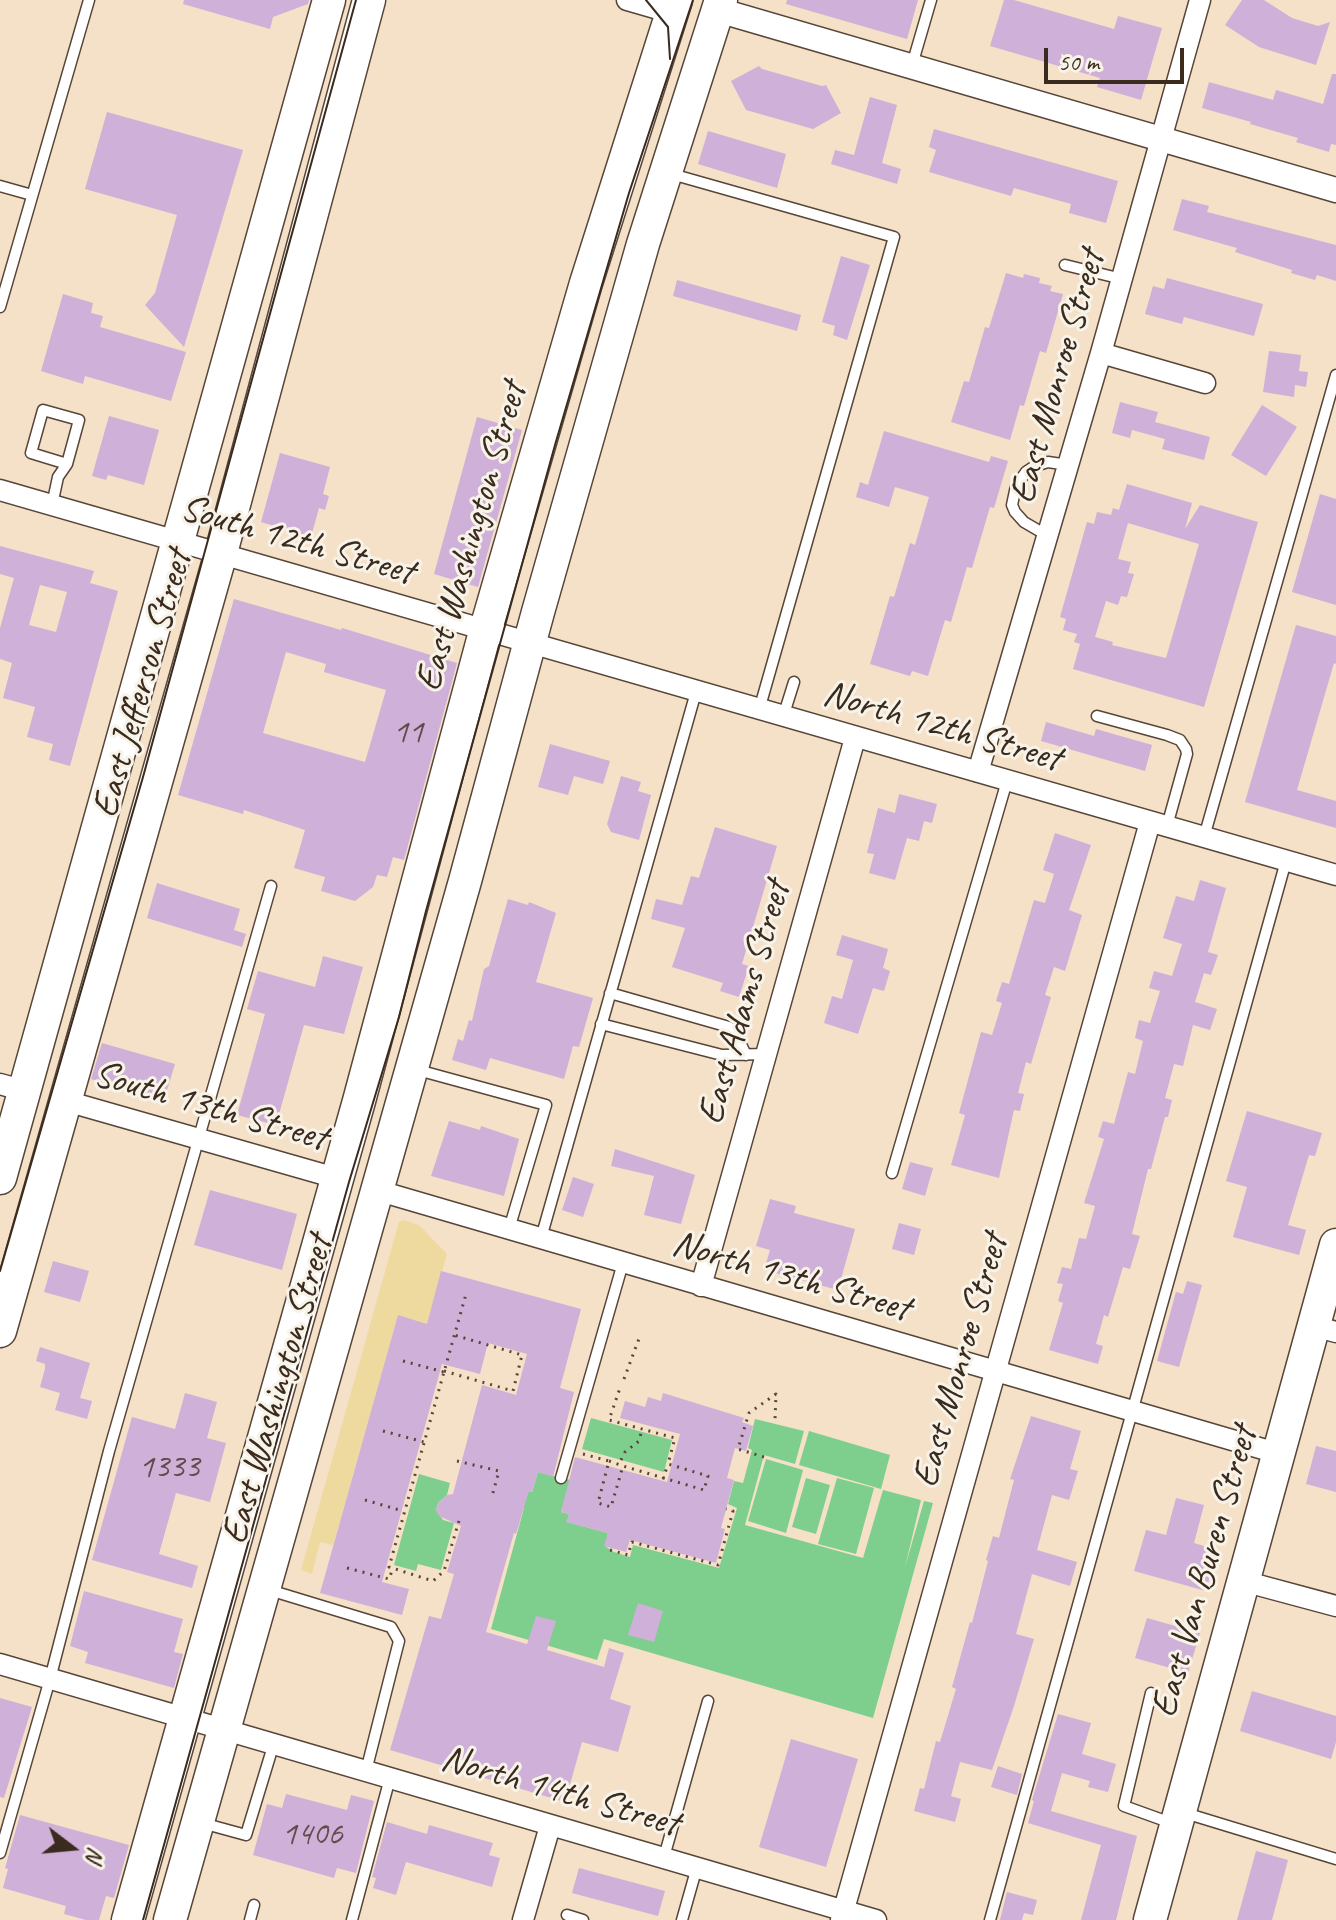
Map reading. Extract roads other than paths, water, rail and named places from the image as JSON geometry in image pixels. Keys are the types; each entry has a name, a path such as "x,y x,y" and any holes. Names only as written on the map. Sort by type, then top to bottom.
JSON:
{"main road":[{"name":"East Jefferson Street","path":"0,1178 13,1088 178,541 329,0"},
{"name":"East Jefferson Street","path":"0,1331 221,553 369,0"},
{"name":"East Washington Street","path":"170,1920 465,881 529,644 666,172 719,5"},
{"name":"East Washington Street","path":"128,1920 359,1101 485,632 586,283 674,6"},
{"name":"East Jefferson Street","path":"267,226 353,56"},
{"name":"East Washington Street","path":"359,1101 465,881"},
{"path":"0,1267 41,1190"},
{"name":"East Van Buren Street","path":"1150,1920 1280,1454 1325,1329 1336,1245"}],"street":[{"path":"627,0 674,6"},
{"name":"East Monroe Street","path":"978,772 1101,353 1200,0"},
{"path":"719,5 912,67 1336,190"},
{"path":"1101,353 1205,383"},
{"name":"South 12th Street","path":"0,490 529,644"},
{"name":"North 12th Street","path":"529,644 1336,875"},
{"name":"East Adams Street","path":"701,1286 756,1054 855,738"},
{"name":"East Monroe Street","path":"842,1915 994,1371 1158,824"},
{"name":"South 13th Street","path":"66,1101 336,1178"},
{"name":"North 13th Street","path":"376,1190 1280,1454"},
{"path":"1243,1581 1336,1606"},
{"name":"North 14th Street","path":"0,1664 664,1857 842,1915 876,1920"},
{"path":"523,1920 550,1826"}],"lane":[{"path":"0,307 89,0"},
{"path":"912,67 931,0"},
{"path":"666,172 894,237 759,710"},
{"path":"0,186 32,195"},
{"path":"1065,265 1122,279"},
{"path":"1204,837 1336,375"},
{"path":"52,505 58,477 67,464 79,420 43,410 31,453 67,464"},
{"path":"1048,536 1024,522 1015,512 1012,505 1016,486 1020,478 1035,466 1048,462 1068,465"},
{"path":"783,717 794,682"},
{"path":"541,1238 696,692"},
{"path":"1097,716 1167,735 1180,740 1186,749 1187,754 1158,824"},
{"path":"892,1173 1007,781"},
{"path":"990,1920 1286,861"},
{"path":"0,1853 50,1679 109,1451 271,886"},
{"path":"610,993 729,1027 756,1054"},
{"path":"601,1024 722,1055 756,1054"},
{"path":"411,1068 546,1105 509,1229"},
{"path":"561,1478 623,1263"},
{"path":"265,1589 391,1627 399,1641 366,1771"},
{"path":"1151,1693 1124,1806 1336,1859"},
{"path":"664,1857 708,1701"},
{"path":"198,1822 246,1835 274,1743"},
{"path":"352,1920 390,1778"},
{"path":"682,1920 697,1867"},
{"path":"250,1920 254,1905"},
{"path":"567,1915 583,1920"}],"tram line":[{"path":"0,1271 143,777 356,0"},
{"path":"646,0 668,27 670,59"},
{"path":"143,1920 349,1182 399,1017 555,445 629,193 693,0"}]}
